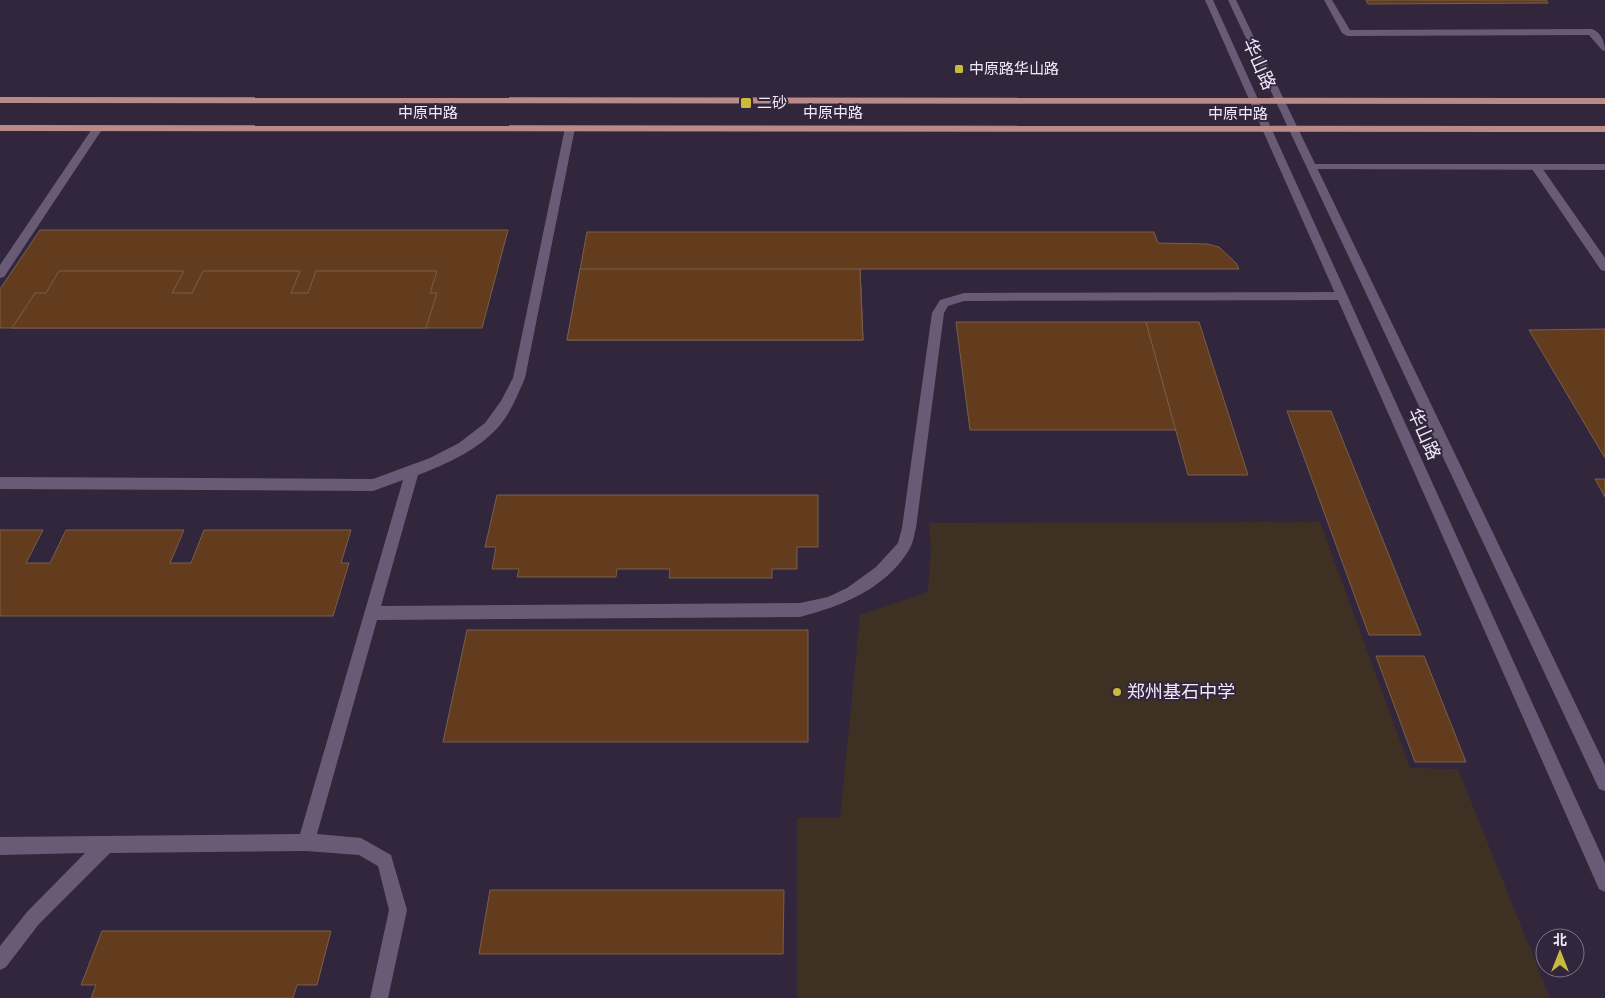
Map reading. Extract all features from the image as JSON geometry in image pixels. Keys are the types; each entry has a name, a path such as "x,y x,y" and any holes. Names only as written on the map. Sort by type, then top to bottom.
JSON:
{"main road":[{"name":"中原中路","path":"0,100 1605,101"},
{"name":"中原中路","path":"0,128 1605,129"}],"street":[{"name":"华山路","path":"1209,0 1605,883"},
{"name":"华山路","path":"1232,0 1605,783"},
{"path":"1328,0 1347,33 1592,32 1605,48"},
{"path":"0,274 98,128"},
{"path":"0,482 373,485 412,472 460,450 491,426 507,402 519,378 570,128"},
{"path":"1312,167 1605,167"},
{"path":"1536,167 1605,267"},
{"path":"372,613 800,610 829,603 852,593 881,572 904,546 909,528 938,313 944,303 964,297 1342,296"},
{"path":"306,842 412,472"},
{"path":"0,846 306,842 361,847 385,861 398,910 379,998"},
{"path":"0,961 33,918 105,846"}],"shaded area":[{"name":"郑州基石中学","path":"1320,522 1410,768 1458,769 1535,961 1535,978 1542,978 1550,998 797,998 797,818 840,818 860,615 928,592 931,548 929,523"}],"building":[{"path":"1366,0 1546,0 1548,3 1368,4"},
{"path":"40,230 508,230 482,328 0,328 0,289"},
{"path":"587,232 1154,232 1158,243 1207,244 1219,247 1236,263 1239,269 860,269 863,340 567,340"},
{"path":"580,269 860,269 863,340 567,340"},
{"path":"59,271 184,271 172,293 192,293 203,271 300,271 291,293 308,293 316,271 437,271 430,293 437,293 426,328 12,328 35,293 46,293"},
{"path":"956,322 1146,322 1176,430 970,430"},
{"path":"1146,322 1199,322 1248,475 1188,475"},
{"path":"1605,329 1605,458 1529,330"},
{"path":"1287,411 1331,411 1421,635 1369,635"},
{"path":"1595,479 1605,479 1605,497"},
{"path":"497,495 818,495 818,547 797,547 797,569 772,569 772,578 669,578 670,569 617,569 616,577 517,577 519,569 492,569 496,547 485,547"},
{"path":"0,530 43,530 26,563 50,563 66,530 184,530 170,563 191,563 204,530 351,530 341,563 349,563 333,616 0,616"},
{"path":"467,630 808,630 808,742 443,742"},
{"path":"1376,656 1424,656 1466,762 1415,762"},
{"path":"490,890 784,890 783,954 479,954"},
{"path":"102,931 331,931 317,985 297,985 293,998 91,998 96,985 81,985"}],"place":[{"name":"中原路华山路","path":"959,69"},
{"name":"二砂","path":"746,103"},
{"name":"郑州基石中学","path":"1117,692"}]}
